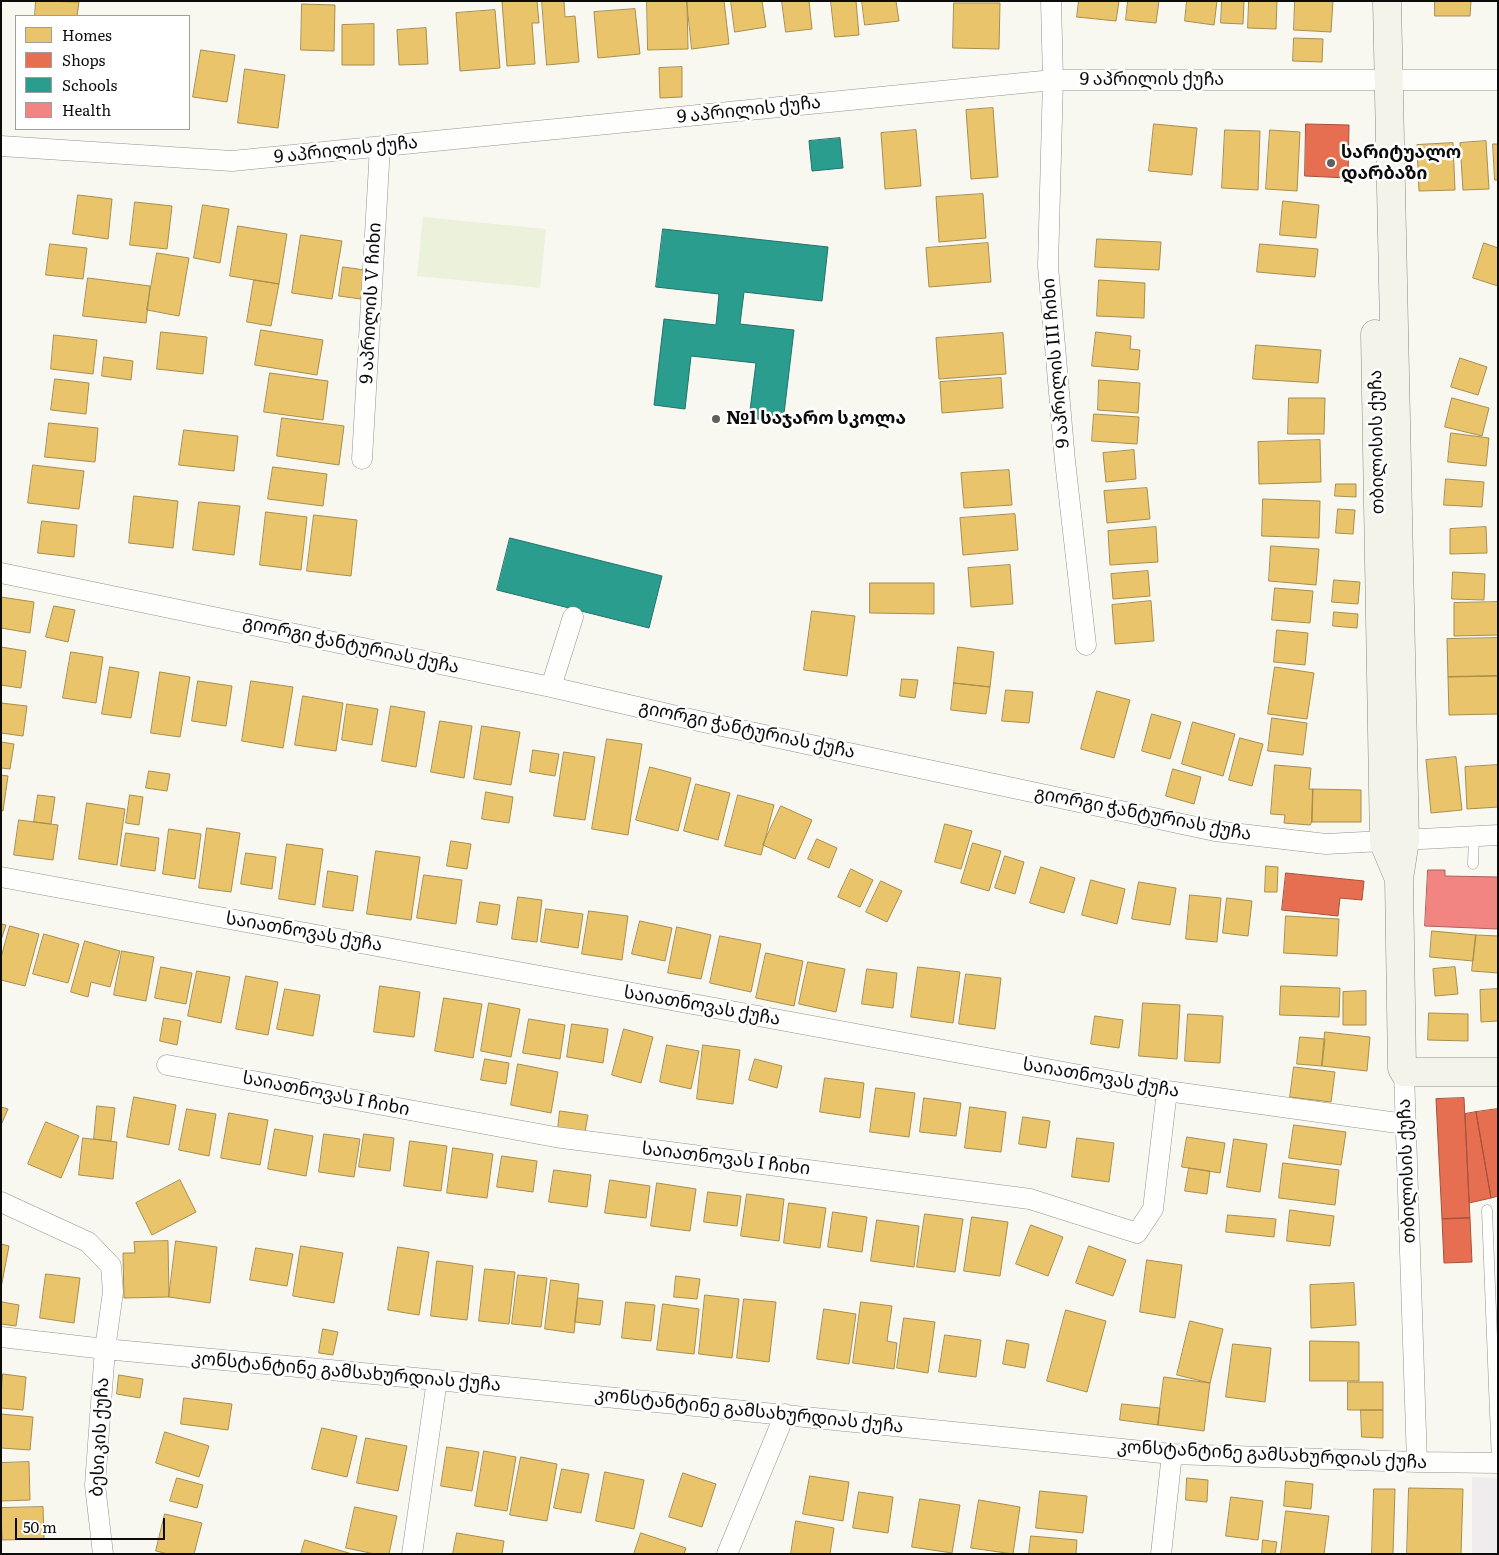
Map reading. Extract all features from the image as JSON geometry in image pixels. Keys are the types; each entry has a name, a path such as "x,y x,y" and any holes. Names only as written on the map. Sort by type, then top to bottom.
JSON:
{"street":[{"name":"9 აპრილის III ჩიხი","path":"1051,1 1053,80 1048,266 1065,461 1086,645"},
{"name":"თბილისის ქუჩა","path":"1369,1 1380,80"},
{"name":"თბილისის ქუჩა","path":"1387,1 1380,80 1394,842 1399,879 1402,1068 1404,1072 1417,1462"},
{"name":"9 აპრილის ქუჩა","path":"1,146 232,161 1053,80 1498,80"},
{"name":"9 აპრილის V ჩიხი","path":"362,458 380,147"},
{"name":"გიორგი ჭანტურიას ქუჩა","path":"1,573 551,687 694,720 1215,831 1326,844 1474,838 1498,835"},
{"path":"551,687 572,617"},
{"name":"საიათნოვას ქუჩა","path":"1,877 1167,1091 1405,1124"},
{"name":"საიათნოვას I ჩიხი","path":"168,1065 555,1137 1030,1198 1137,1233 1153,1209 1167,1091"},
{"path":"1404,1072 1498,1072"},
{"name":"ბესიკის ქუჩა","path":"1,1202 88,1242 111,1266 113,1292 105,1350 95,1485 103,1554"},
{"name":"კონსტანტინე გამსახურდიას ქუჩა","path":"1,1337 105,1350 437,1380 1172,1454 1497,1463"},
{"path":"412,1554 437,1380"},
{"path":"727,1554 785,1414"},
{"path":"1161,1554 1172,1454"}],"lane":[{"path":"1473,864 1474,838"},
{"path":"1487,1210 1497,1463"}],"shaded area":[{"path":"1472,1477 1498,1478 1498,1554 1472,1554"}],"green space":[{"path":"423,217 546,229 540,288 417,276"}],"building: Homes":[{"path":"36,1 79,2 77,15 35,15"},
{"path":"537,1 539,23 532,23 535,64 507,66 502,2"},
{"path":"542,1 564,1 565,17 575,16 579,62 547,65"},
{"path":"647,1 687,1 688,49 648,50"},
{"path":"687,1 724,1 729,44 692,49"},
{"path":"731,1 762,1 766,27 735,32"},
{"path":"782,1 809,1 812,29 786,32"},
{"path":"831,1 856,1 859,35 835,37"},
{"path":"862,1 896,1 899,21 865,25"},
{"path":"1079,1 1119,1 1116,21 1077,17"},
{"path":"1128,1 1159,1 1156,23 1126,20"},
{"path":"1187,1 1217,1 1214,25 1185,21"},
{"path":"1222,1 1244,1 1243,24 1221,23"},
{"path":"1249,1 1277,1 1276,29 1248,28"},
{"path":"1295,1 1333,1 1331,32 1294,30"},
{"path":"1435,1 1471,1 1470,16 1435,16"},
{"path":"954,3 1000,3 999,49 953,48"},
{"path":"302,4 335,5 334,51 301,50"},
{"path":"635,9 640,54 598,58 594,12"},
{"path":"495,10 500,68 460,71 456,13"},
{"path":"374,24 374,65 342,65 342,25"},
{"path":"426,28 428,64 399,65 397,30"},
{"path":"1294,38 1323,39 1322,62 1293,61"},
{"path":"201,50 235,55 227,102 193,97"},
{"path":"682,67 682,97 660,98 659,68"},
{"path":"245,69 285,75 278,128 238,123"},
{"path":"993,108 998,177 971,179 966,110"},
{"path":"1154,124 1197,128 1192,175 1149,171"},
{"path":"916,130 921,186 885,189 881,133"},
{"path":"1225,130 1260,131 1258,190 1222,188"},
{"path":"1270,130 1300,132 1297,191 1266,189"},
{"path":"1486,141 1489,189 1463,190 1460,143"},
{"path":"1453,143 1455,190 1419,191 1417,145"},
{"path":"1493,144 1498,144 1498,180 1495,180"},
{"path":"983,194 986,238 939,242 936,197"},
{"path":"78,195 112,199 108,239 73,234"},
{"path":"1283,201 1319,205 1316,238 1280,235"},
{"path":"135,202 172,206 167,249 130,245"},
{"path":"203,205 229,209 220,263 194,258"},
{"path":"238,226 287,234 279,284 230,276"},
{"path":"301,235 342,241 332,299 292,293"},
{"path":"1097,239 1161,242 1159,270 1095,267"},
{"path":"988,243 991,282 929,287 926,248"},
{"path":"1484,243 1498,248 1498,286 1473,278"},
{"path":"50,244 87,248 83,279 46,275"},
{"path":"1260,244 1318,249 1315,277 1257,272"},
{"path":"157,253 189,258 179,316 147,310"},
{"path":"343,267 365,270 361,299 339,296"},
{"path":"88,278 150,286 146,323 83,316"},
{"path":"254,280 279,284 271,326 247,322"},
{"path":"1099,280 1145,283 1144,318 1097,316"},
{"path":"261,330 323,340 317,375 255,365"},
{"path":"161,332 207,337 203,374 157,369"},
{"path":"1096,332 1131,336 1130,349 1140,350 1138,370 1092,366"},
{"path":"1003,333 1006,374 939,379 936,338"},
{"path":"54,335 97,340 93,374 51,369"},
{"path":"1256,345 1321,350 1318,383 1253,379"},
{"path":"104,357 133,361 131,380 102,376"},
{"path":"1460,358 1487,367 1478,395 1451,387"},
{"path":"270,373 328,381 323,420 264,412"},
{"path":"1001,378 1003,408 942,413 940,382"},
{"path":"55,379 89,383 86,414 51,410"},
{"path":"1099,380 1140,383 1138,413 1098,410"},
{"path":"1289,398 1325,398 1324,434 1288,434"},
{"path":"1452,398 1489,408 1482,436 1445,427"},
{"path":"1094,414 1139,417 1137,444 1092,441"},
{"path":"282,418 344,426 339,465 277,456"},
{"path":"49,423 98,428 95,462 45,457"},
{"path":"184,430 238,436 234,471 179,465"},
{"path":"1451,433 1489,438 1486,466 1448,462"},
{"path":"1320,440 1321,482 1259,484 1258,442"},
{"path":"1134,450 1136,479 1106,482 1103,453"},
{"path":"33,465 84,471 79,509 28,503"},
{"path":"273,467 327,474 323,506 268,499"},
{"path":"1009,470 1012,505 964,508 961,473"},
{"path":"1446,479 1484,482 1482,507 1444,505"},
{"path":"1336,484 1356,484 1356,497 1335,496"},
{"path":"1147,488 1150,519 1107,523 1104,491"},
{"path":"134,496 178,501 173,548 129,543"},
{"path":"1263,499 1320,501 1319,538 1262,536"},
{"path":"199,502 240,506 234,555 193,550"},
{"path":"1338,509 1355,510 1353,534 1336,533"},
{"path":"266,512 307,517 301,570 260,565"},
{"path":"1015,514 1018,550 963,555 960,518"},
{"path":"314,515 357,520 351,576 307,571"},
{"path":"42,521 77,525 74,557 38,553"},
{"path":"1156,527 1158,562 1110,565 1108,531"},
{"path":"1486,527 1487,553 1450,554 1450,529"},
{"path":"1271,546 1319,549 1316,585 1269,581"},
{"path":"1010,565 1013,604 971,607 968,568"},
{"path":"1148,571 1150,596 1113,599 1111,574"},
{"path":"1453,572 1485,574 1484,600 1452,599"},
{"path":"1334,580 1360,582 1358,604 1332,602"},
{"path":"870,583 934,583 934,614 870,613"},
{"path":"1275,588 1313,591 1310,623 1272,620"},
{"path":"1,597 34,602 30,633 1,628"},
{"path":"1151,601 1154,641 1115,644 1112,605"},
{"path":"1498,602 1498,635 1454,636 1454,603"},
{"path":"54,606 75,610 68,642 46,637"},
{"path":"812,611 855,616 847,676 804,670"},
{"path":"1334,612 1358,614 1357,628 1333,626"},
{"path":"1277,630 1308,633 1305,665 1274,662"},
{"path":"1498,638 1498,676 1448,677 1447,639"},
{"path":"1,647 26,651 21,688 1,685"},
{"path":"958,647 994,652 990,687 954,683"},
{"path":"71,652 103,657 96,703 63,698"},
{"path":"110,667 139,672 131,718 102,714"},
{"path":"1275,667 1314,673 1307,719 1268,714"},
{"path":"160,672 190,677 180,737 151,733"},
{"path":"1498,676 1498,714 1449,715 1448,677"},
{"path":"902,679 918,680 915,698 900,696"},
{"path":"198,681 232,686 226,726 192,721"},
{"path":"251,681 293,687 283,748 242,741"},
{"path":"954,683 990,687 986,714 951,710"},
{"path":"1006,690 1033,692 1029,723 1002,721"},
{"path":"1097,691 1130,700 1114,758 1081,749"},
{"path":"303,696 343,703 336,751 295,745"},
{"path":"1,703 27,706 23,736 1,733"},
{"path":"347,704 378,709 372,745 342,740"},
{"path":"391,706 425,712 416,767 382,761"},
{"path":"1152,714 1181,722 1170,759 1142,751"},
{"path":"1272,718 1307,723 1303,755 1268,751"},
{"path":"440,721 472,726 464,778 431,772"},
{"path":"1193,722 1235,734 1223,776 1182,764"},
{"path":"482,726 520,732 511,785 474,779"},
{"path":"1240,738 1263,744 1252,786 1229,780"},
{"path":"607,739 642,744 628,835 592,829"},
{"path":"1,742 14,744 10,769 1,768"},
{"path":"533,750 559,754 555,776 530,772"},
{"path":"564,752 595,757 585,820 554,816"},
{"path":"1456,757 1462,810 1431,813 1426,760"},
{"path":"1275,765 1311,768 1309,789 1313,789 1312,822 1310,825 1284,823 1285,815 1271,814"},
{"path":"1498,765 1498,807 1467,809 1465,767"},
{"path":"650,767 691,778 678,831 636,820"},
{"path":"1173,769 1201,777 1194,804 1166,796"},
{"path":"149,771 170,774 167,791 146,788"},
{"path":"1,775 8,776 3,811 1,810"},
{"path":"696,784 730,793 718,840 684,831"},
{"path":"1313,789 1361,790 1361,822 1312,822"},
{"path":"486,792 513,797 509,823 482,819"},
{"path":"38,795 55,797 51,824 34,822"},
{"path":"130,795 143,797 139,825 126,823"},
{"path":"738,795 774,805 761,855 725,846"},
{"path":"87,803 125,809 117,865 79,859"},
{"path":"781,806 812,820 795,859 763,845"},
{"path":"19,820 58,825 53,860 14,855"},
{"path":"945,824 972,831 961,869 935,862"},
{"path":"207,828 240,833 231,892 199,888"},
{"path":"169,829 201,834 195,879 163,874"},
{"path":"126,833 159,838 155,871 121,866"},
{"path":"817,839 837,848 829,868 808,859"},
{"path":"451,841 471,844 467,869 447,866"},
{"path":"973,843 1001,851 989,891 961,883"},
{"path":"287,844 323,849 315,905 279,899"},
{"path":"376,851 420,857 411,920 367,914"},
{"path":"246,853 276,857 272,889 241,884"},
{"path":"1005,856 1024,862 1015,894 995,888"},
{"path":"1266,866 1278,867 1277,892 1265,892"},
{"path":"1041,867 1075,878 1064,913 1030,903"},
{"path":"851,869 873,880 860,907 838,897"},
{"path":"328,871 358,876 353,911 323,907"},
{"path":"424,875 462,880 456,924 417,918"},
{"path":"1091,880 1125,889 1117,924 1082,915"},
{"path":"881,881 902,891 887,922 866,912"},
{"path":"1139,882 1176,888 1170,925 1132,919"},
{"path":"1190,895 1221,898 1217,942 1186,939"},
{"path":"518,897 542,900 537,942 512,939"},
{"path":"1227,898 1252,901 1248,936 1223,933"},
{"path":"480,902 500,905 497,925 477,922"},
{"path":"546,909 583,914 578,948 541,942"},
{"path":"589,911 628,916 622,960 582,954"},
{"path":"1286,916 1339,919 1337,956 1284,953"},
{"path":"640,921 672,928 665,961 632,954"},
{"path":"1,924 6,925 1,940"},
{"path":"10,926 39,934 25,986 1,980 1,958"},
{"path":"677,927 711,935 701,979 668,973"},
{"path":"1432,931 1476,935 1473,961 1430,957"},
{"path":"44,934 79,944 68,983 33,974"},
{"path":"1476,935 1498,936 1498,973 1472,971"},
{"path":"720,936 761,944 751,992 710,983"},
{"path":"85,941 120,951 110,987 91,982 88,997 71,992"},
{"path":"122,951 154,957 146,1001 114,995"},
{"path":"766,953 803,961 794,1006 756,998"},
{"path":"808,962 845,969 836,1012 799,1004"},
{"path":"161,967 192,973 186,1004 155,998"},
{"path":"918,967 960,972 953,1023 911,1017"},
{"path":"1455,967 1458,994 1435,996 1433,969"},
{"path":"867,969 897,973 893,1008 862,1004"},
{"path":"197,971 230,977 221,1023 188,1016"},
{"path":"966,974 1001,978 995,1029 959,1024"},
{"path":"246,976 278,982 268,1035 236,1029"},
{"path":"380,986 420,992 414,1037 374,1032"},
{"path":"1281,986 1340,988 1339,1017 1280,1015"},
{"path":"285,989 320,995 313,1036 277,1029"},
{"path":"1498,989 1498,1021 1481,1022 1480,990"},
{"path":"1366,991 1366,1025 1343,1025 1343,992"},
{"path":"444,998 482,1004 473,1058 435,1051"},
{"path":"489,1003 520,1009 511,1057 481,1051"},
{"path":"1143,1003 1180,1005 1177,1059 1139,1056"},
{"path":"1429,1013 1468,1014 1468,1041 1428,1040"},
{"path":"1188,1014 1223,1016 1220,1063 1185,1061"},
{"path":"1095,1016 1123,1020 1119,1048 1091,1044"},
{"path":"164,1018 181,1021 177,1045 160,1041"},
{"path":"529,1019 565,1025 560,1059 523,1053"},
{"path":"572,1024 608,1029 603,1063 567,1057"},
{"path":"624,1029 653,1037 641,1083 612,1075"},
{"path":"1325,1032 1370,1037 1367,1071 1322,1066"},
{"path":"1300,1037 1325,1039 1322,1066 1297,1064"},
{"path":"667,1045 699,1051 691,1089 660,1082"},
{"path":"703,1045 740,1050 733,1104 697,1099"},
{"path":"485,1059 509,1063 506,1084 481,1080"},
{"path":"755,1059 782,1066 777,1088 749,1080"},
{"path":"518,1064 558,1072 551,1113 511,1105"},
{"path":"1294,1067 1335,1072 1331,1102 1290,1097"},
{"path":"825,1078 864,1083 860,1118 820,1112"},
{"path":"876,1088 915,1093 909,1137 870,1132"},
{"path":"134,1097 176,1105 169,1145 127,1137"},
{"path":"924,1098 961,1103 956,1136 920,1132"},
{"path":"97,1106 115,1108 111,1141 94,1139"},
{"path":"1,1107 8,1109 1,1125"},
{"path":"970,1107 1006,1112 1001,1152 965,1148"},
{"path":"187,1109 216,1114 209,1156 179,1150"},
{"path":"560,1111 588,1115 585,1132 558,1129"},
{"path":"229,1113 268,1120 260,1165 221,1158"},
{"path":"1023,1117 1050,1121 1046,1148 1019,1144"},
{"path":"46,1122 79,1136 61,1178 28,1164"},
{"path":"1294,1125 1346,1132 1341,1165 1289,1158"},
{"path":"275,1129 313,1136 306,1176 268,1169"},
{"path":"324,1134 360,1139 354,1177 319,1172"},
{"path":"364,1134 394,1138 390,1171 359,1167"},
{"path":"1187,1137 1225,1143 1220,1173 1182,1167"},
{"path":"83,1138 117,1142 113,1179 79,1175"},
{"path":"1077,1138 1114,1143 1109,1182 1072,1177"},
{"path":"1234,1139 1267,1144 1260,1192 1227,1187"},
{"path":"410,1141 447,1146 441,1191 404,1186"},
{"path":"453,1148 493,1154 487,1198 447,1193"},
{"path":"502,1156 537,1161 533,1192 497,1187"},
{"path":"1283,1163 1339,1170 1335,1205 1279,1198"},
{"path":"1189,1168 1210,1171 1207,1194 1185,1191"},
{"path":"554,1170 591,1175 587,1207 549,1202"},
{"path":"180,1180 196,1212 152,1235 136,1203"},
{"path":"610,1180 650,1186 646,1218 605,1213"},
{"path":"657,1183 696,1189 690,1231 651,1226"},
{"path":"708,1192 741,1196 737,1226 704,1222"},
{"path":"747,1194 784,1199 779,1241 741,1236"},
{"path":"789,1203 826,1208 820,1248 784,1243"},
{"path":"1290,1210 1334,1216 1330,1246 1287,1241"},
{"path":"833,1212 867,1217 862,1252 828,1247"},
{"path":"925,1214 963,1219 955,1272 917,1267"},
{"path":"1228,1215 1276,1219 1274,1237 1226,1232"},
{"path":"972,1217 1008,1222 1000,1276 964,1271"},
{"path":"877,1220 919,1226 914,1267 871,1261"},
{"path":"1031,1225 1063,1237 1048,1276 1016,1264"},
{"path":"168,1241 169,1297 124,1298 123,1253 135,1253 134,1242"},
{"path":"176,1241 217,1247 210,1303 169,1297"},
{"path":"1,1244 9,1246 1,1288"},
{"path":"301,1246 343,1253 334,1303 293,1296"},
{"path":"1089,1246 1126,1260 1113,1296 1076,1283"},
{"path":"398,1247 429,1252 419,1315 388,1310"},
{"path":"256,1248 293,1254 287,1286 250,1280"},
{"path":"1147,1260 1182,1265 1175,1318 1140,1312"},
{"path":"437,1261 473,1266 467,1320 431,1316"},
{"path":"485,1269 515,1272 509,1324 479,1321"},
{"path":"46,1274 80,1278 74,1323 40,1318"},
{"path":"518,1275 547,1278 541,1327 512,1324"},
{"path":"676,1276 700,1279 697,1299 674,1297"},
{"path":"551,1280 579,1284 574,1333 545,1329"},
{"path":"1354,1283 1356,1325 1311,1328 1310,1285"},
{"path":"705,1295 739,1299 732,1358 699,1354"},
{"path":"578,1298 603,1301 600,1325 575,1322"},
{"path":"744,1299 776,1302 769,1362 737,1358"},
{"path":"2,1302 19,1305 16,1326 1,1324"},
{"path":"626,1302 655,1305 651,1341 622,1338"},
{"path":"861,1302 892,1306 887,1341 897,1343 894,1369 853,1363"},
{"path":"663,1304 699,1309 694,1354 657,1350"},
{"path":"824,1309 856,1314 849,1364 817,1359"},
{"path":"1066,1310 1106,1321 1087,1392 1047,1381"},
{"path":"904,1318 935,1322 928,1373 897,1368"},
{"path":"1190,1321 1223,1329 1210,1383 1177,1375"},
{"path":"323,1329 338,1332 333,1355 319,1353"},
{"path":"945,1335 981,1340 976,1377 939,1372"},
{"path":"1007,1340 1029,1344 1025,1368 1003,1364"},
{"path":"1310,1341 1359,1342 1359,1381 1310,1381"},
{"path":"1233,1344 1271,1348 1265,1402 1226,1397"},
{"path":"3,1374 26,1377 23,1410 1,1408"},
{"path":"119,1375 143,1379 140,1398 117,1394"},
{"path":"1164,1377 1210,1383 1204,1431 1158,1425"},
{"path":"1348,1382 1383,1382 1383,1410 1348,1410"},
{"path":"184,1398 232,1404 228,1430 181,1424"},
{"path":"1122,1404 1160,1408 1158,1425 1120,1420"},
{"path":"1361,1410 1383,1410 1383,1438 1362,1437"},
{"path":"1,1414 33,1417 30,1450 1,1448"},
{"path":"322,1428 357,1436 347,1477 312,1469"},
{"path":"165,1432 209,1446 199,1477 156,1463"},
{"path":"366,1438 407,1446 398,1491 357,1483"},
{"path":"447,1447 479,1452 472,1491 441,1486"},
{"path":"484,1451 516,1457 507,1511 475,1506"},
{"path":"521,1457 557,1464 547,1521 510,1515"},
{"path":"29,1462 30,1500 1,1501 1,1463"},
{"path":"562,1469 589,1474 581,1513 554,1508"},
{"path":"605,1472 644,1480 634,1529 596,1521"},
{"path":"683,1473 716,1484 702,1527 669,1517"},
{"path":"810,1476 849,1482 843,1521 803,1514"},
{"path":"177,1478 203,1485 197,1508 170,1501"},
{"path":"1187,1478 1208,1480 1207,1502 1186,1500"},
{"path":"1286,1481 1313,1484 1311,1509 1284,1506"},
{"path":"1409,1488 1463,1489 1461,1554 1407,1554"},
{"path":"1374,1489 1395,1489 1393,1554 1372,1554"},
{"path":"1040,1491 1087,1496 1083,1533 1036,1528"},
{"path":"859,1492 893,1497 888,1533 853,1528"},
{"path":"1231,1497 1263,1501 1258,1540 1226,1536"},
{"path":"920,1499 960,1505 952,1553 912,1547"},
{"path":"979,1500 1020,1507 1013,1554 971,1548"},
{"path":"43,1507 44,1539 2,1540 1,1508"},
{"path":"355,1507 397,1516 389,1554 375,1554 346,1548"},
{"path":"1286,1511 1329,1516 1324,1554 1281,1554"},
{"path":"165,1514 202,1523 194,1554 168,1554 156,1551"},
{"path":"796,1521 834,1528 830,1554 791,1554"},
{"path":"457,1533 504,1541 502,1554 453,1554"},
{"path":"641,1533 686,1548 684,1554 634,1554"},
{"path":"1031,1536 1077,1540 1076,1554 1029,1554"},
{"path":"305,1540 352,1554 301,1554"},
{"path":"1263,1540 1277,1542 1275,1554 1262,1554"}],"building: Shops":[{"path":"1306,124 1349,125 1348,178 1305,176"},
{"path":"1286,873 1364,881 1362,900 1340,898 1338,916 1282,910"},
{"path":"1464,1098 1470,1218 1442,1219 1436,1099"},
{"path":"1498,1109 1498,1196 1491,1198 1476,1112"},
{"path":"1476,1112 1491,1198 1469,1203 1465,1114"},
{"path":"1470,1218 1472,1262 1444,1263 1442,1219"}],"building: Schools":[{"path":"840,138 843,168 812,171 809,141"},
{"path":"663,229 828,247 822,301 744,292 740,324 794,330 783,422 749,418 756,363 691,356 685,409 654,405 664,319 716,325 719,294 656,287"},
{"path":"510,538 662,576 649,628 497,590"}],"building: Health":[{"path":"1428,870 1445,870 1445,876 1498,877 1498,929 1425,926"}],"place":[{"name":"სარიტუალო დარბაზი","path":"1331,163"},
{"name":"№1 საჯარო სკოლა","path":"716,419"}]}
